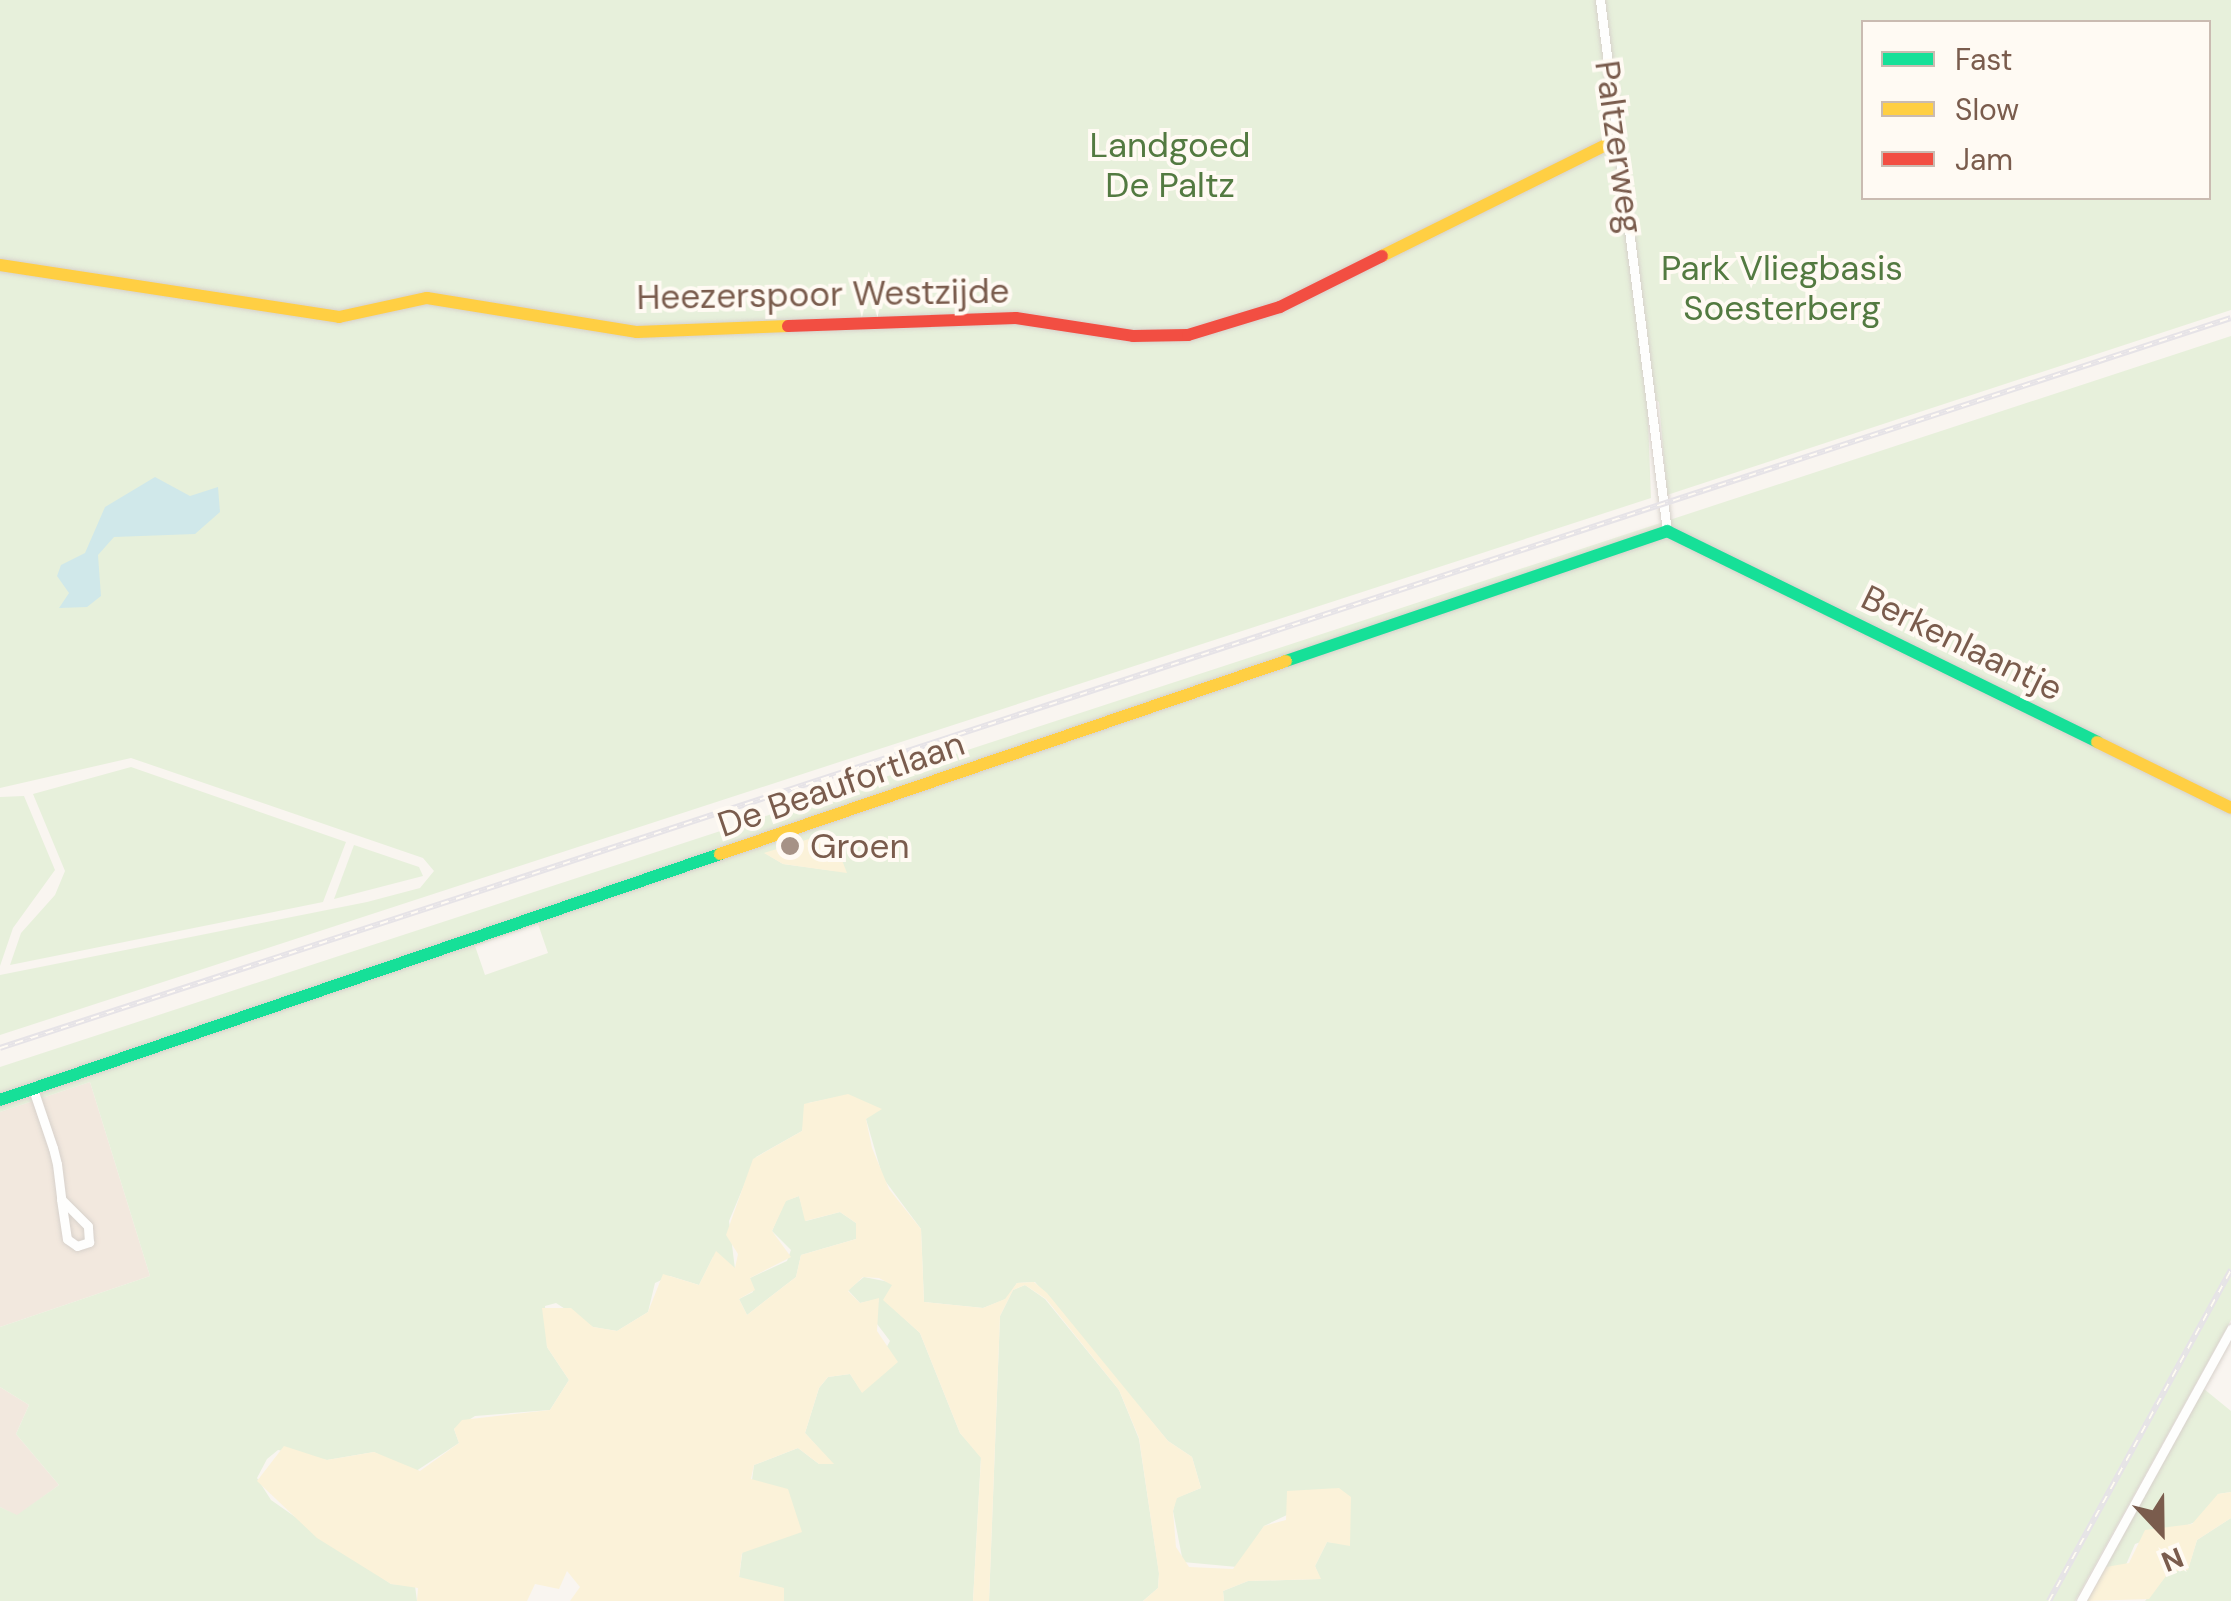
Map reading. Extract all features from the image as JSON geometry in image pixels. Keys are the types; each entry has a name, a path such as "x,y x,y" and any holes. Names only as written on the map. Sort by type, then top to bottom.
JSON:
{"street":[{"name":"Paltzerweg","path":"1600,0 1612,142 1627,195 1667,531"},
{"name":"Heezerspoor Westzijde","path":"0,266 339,317 427,298 637,332 1016,318 1132,336 1188,335 1280,307 1612,142"},
{"name":"Berkenlaantje","path":"1667,531 2231,808"},
{"name":"De Beaufortlaan","path":"0,1100 1667,531"},
{"path":"33,1089 67,1239 84,1245 91,1231 61,1199"},
{"path":"2081,1601 2231,1330"}],"shaded area":[{"path":"90,1082 150,1276 0,1327 0,1112"},
{"path":"0,1387 29,1405 16,1434 59,1485 17,1516 0,1507"}],"green space":[{"path":"0,0 2231,0 2231,310 1667,495 1659,402 1647,393 1651,498 0,1035 0,975 367,902 420,888 434,871 423,858 131,758 0,788"},
{"path":"2231,336 2231,1320 2075,1601 1224,1601 1223,1591 1248,1581 1320,1579 1315,1566 1327,1542 1348,1544 1347,1512 1287,1492 1289,1514 1264,1526 1237,1567 1183,1562 1173,1511 1176,1498 1201,1488 1192,1457 1168,1441 1035,1282 1017,1283 1006,1299 983,1308 924,1302 921,1229 883,1178 866,1119 871,1105 848,1095 808,1103 802,1131 756,1157 729,1221 735,1269 713,1257 699,1285 670,1276 655,1283 648,1312 617,1331 593,1327 556,1303 545,1306 547,1347 569,1380 550,1410 475,1416 454,1429 459,1443 413,1473 374,1452 327,1460 278,1450 267,1459 257,1478 271,1500 391,1584 415,1586 417,1601 0,1601 0,1507 17,1515 59,1485 16,1434 29,1405 0,1387 0,1327 150,1276 90,1082 0,1112 0,1067","holes":["835,844 835,871 783,864 765,853","538,924 548,953 485,975 475,946"]},
{"path":"131,767 346,842 323,902 10,965 21,933 55,895 65,871 33,794"},
{"path":"24,796 55,870 13,928 0,966 0,797"},
{"path":"354,845 419,867 423,876 334,899"},
{"path":"799,1196 806,1221 840,1212 856,1223 856,1239 801,1255 796,1277 747,1315 739,1299 753,1292 750,1278 787,1261 791,1250 772,1231 785,1201"},
{"path":"864,1277 894,1283 884,1300 920,1333 960,1433 981,1457 973,1601 784,1601 783,1588 739,1578 754,1465 798,1448 819,1464 833,1464 805,1433 819,1388 828,1377 850,1374 862,1392 890,1341 874,1320 879,1299 860,1303 848,1290"},
{"path":"1025,1285 1045,1299 1119,1390 1139,1439 1159,1573 1158,1588 1143,1601 989,1601 1000,1316 1013,1290"},
{"path":"2204,1389 2231,1411 2231,1492 2218,1494 2201,1520 2135,1544 2125,1567 2106,1567"},
{"path":"2231,1518 2231,1601 2145,1601 2169,1572 2188,1569 2197,1540"}],"sand":[{"path":"831,832 847,873 783,864 764,853"},
{"path":"848,1094 882,1109 866,1119 872,1148 889,1189 921,1229 924,1302 983,1308 1005,1299 1017,1283 1034,1282 1168,1441 1192,1457 1201,1488 1177,1498 1173,1511 1176,1547 1189,1567 1233,1569 1264,1526 1286,1520 1287,1491 1339,1488 1351,1497 1350,1546 1327,1542 1315,1566 1321,1579 1248,1581 1223,1591 1224,1601 1143,1601 1158,1588 1159,1574 1139,1438 1119,1390 1046,1299 1025,1285 1013,1290 1000,1316 989,1601 973,1601 981,1458 960,1433 920,1333 883,1300 892,1285 879,1278 863,1277 848,1291 860,1303 879,1298 877,1331 898,1362 862,1393 850,1374 828,1377 819,1388 805,1433 834,1464 819,1464 798,1448 754,1465 751,1479 788,1489 802,1532 742,1553 739,1577 784,1588 784,1601 570,1601 580,1587 567,1571 559,1589 535,1584 527,1601 417,1601 418,1588 391,1584 317,1538 257,1481 284,1446 327,1460 374,1452 420,1471 459,1443 454,1429 462,1420 550,1410 569,1380 547,1347 542,1308 571,1308 593,1327 617,1331 648,1312 663,1274 699,1285 716,1251 735,1268 738,1254 726,1235 753,1159 802,1131 804,1104","holes":["799,1196 805,1221 840,1212 856,1223 856,1239 801,1255 796,1277 747,1315 739,1299 755,1290 750,1278 791,1257 772,1231 786,1201"]},
{"path":"2231,1492 2231,1518 2197,1540 2188,1570 2169,1572 2149,1599 2087,1601 2106,1567 2129,1563 2145,1530 2192,1524 2218,1494"}],"water":[{"path":"155,477 190,496 218,487 220,512 195,534 114,537 98,555 101,596 87,607 59,608 69,593 57,576 61,565 85,553 105,507"}],"railway":[{"path":"0,1048 2231,318"},
{"path":"2049,1601 2231,1270"}],"traffic: fast":[{"path":"1286,661 1667,531 2097,742"},
{"path":"0,1100 720,854"}],"traffic: slow":[{"path":"1382,256 1612,142"},
{"path":"0,265 339,317 427,298 637,332 788,326"},
{"path":"720,854 1286,661"},
{"path":"2097,742 2231,808"}],"traffic: jam":[{"path":"788,326 1016,318 1133,336 1188,335 1280,307 1382,256"}],"place":[{"name":"Groen","path":"790,846"}],"park label":[{"name":"Landgoed De Paltz","path":"1170,165"},
{"name":"Park Vliegbasis Soesterberg","path":"1782,288"}]}
